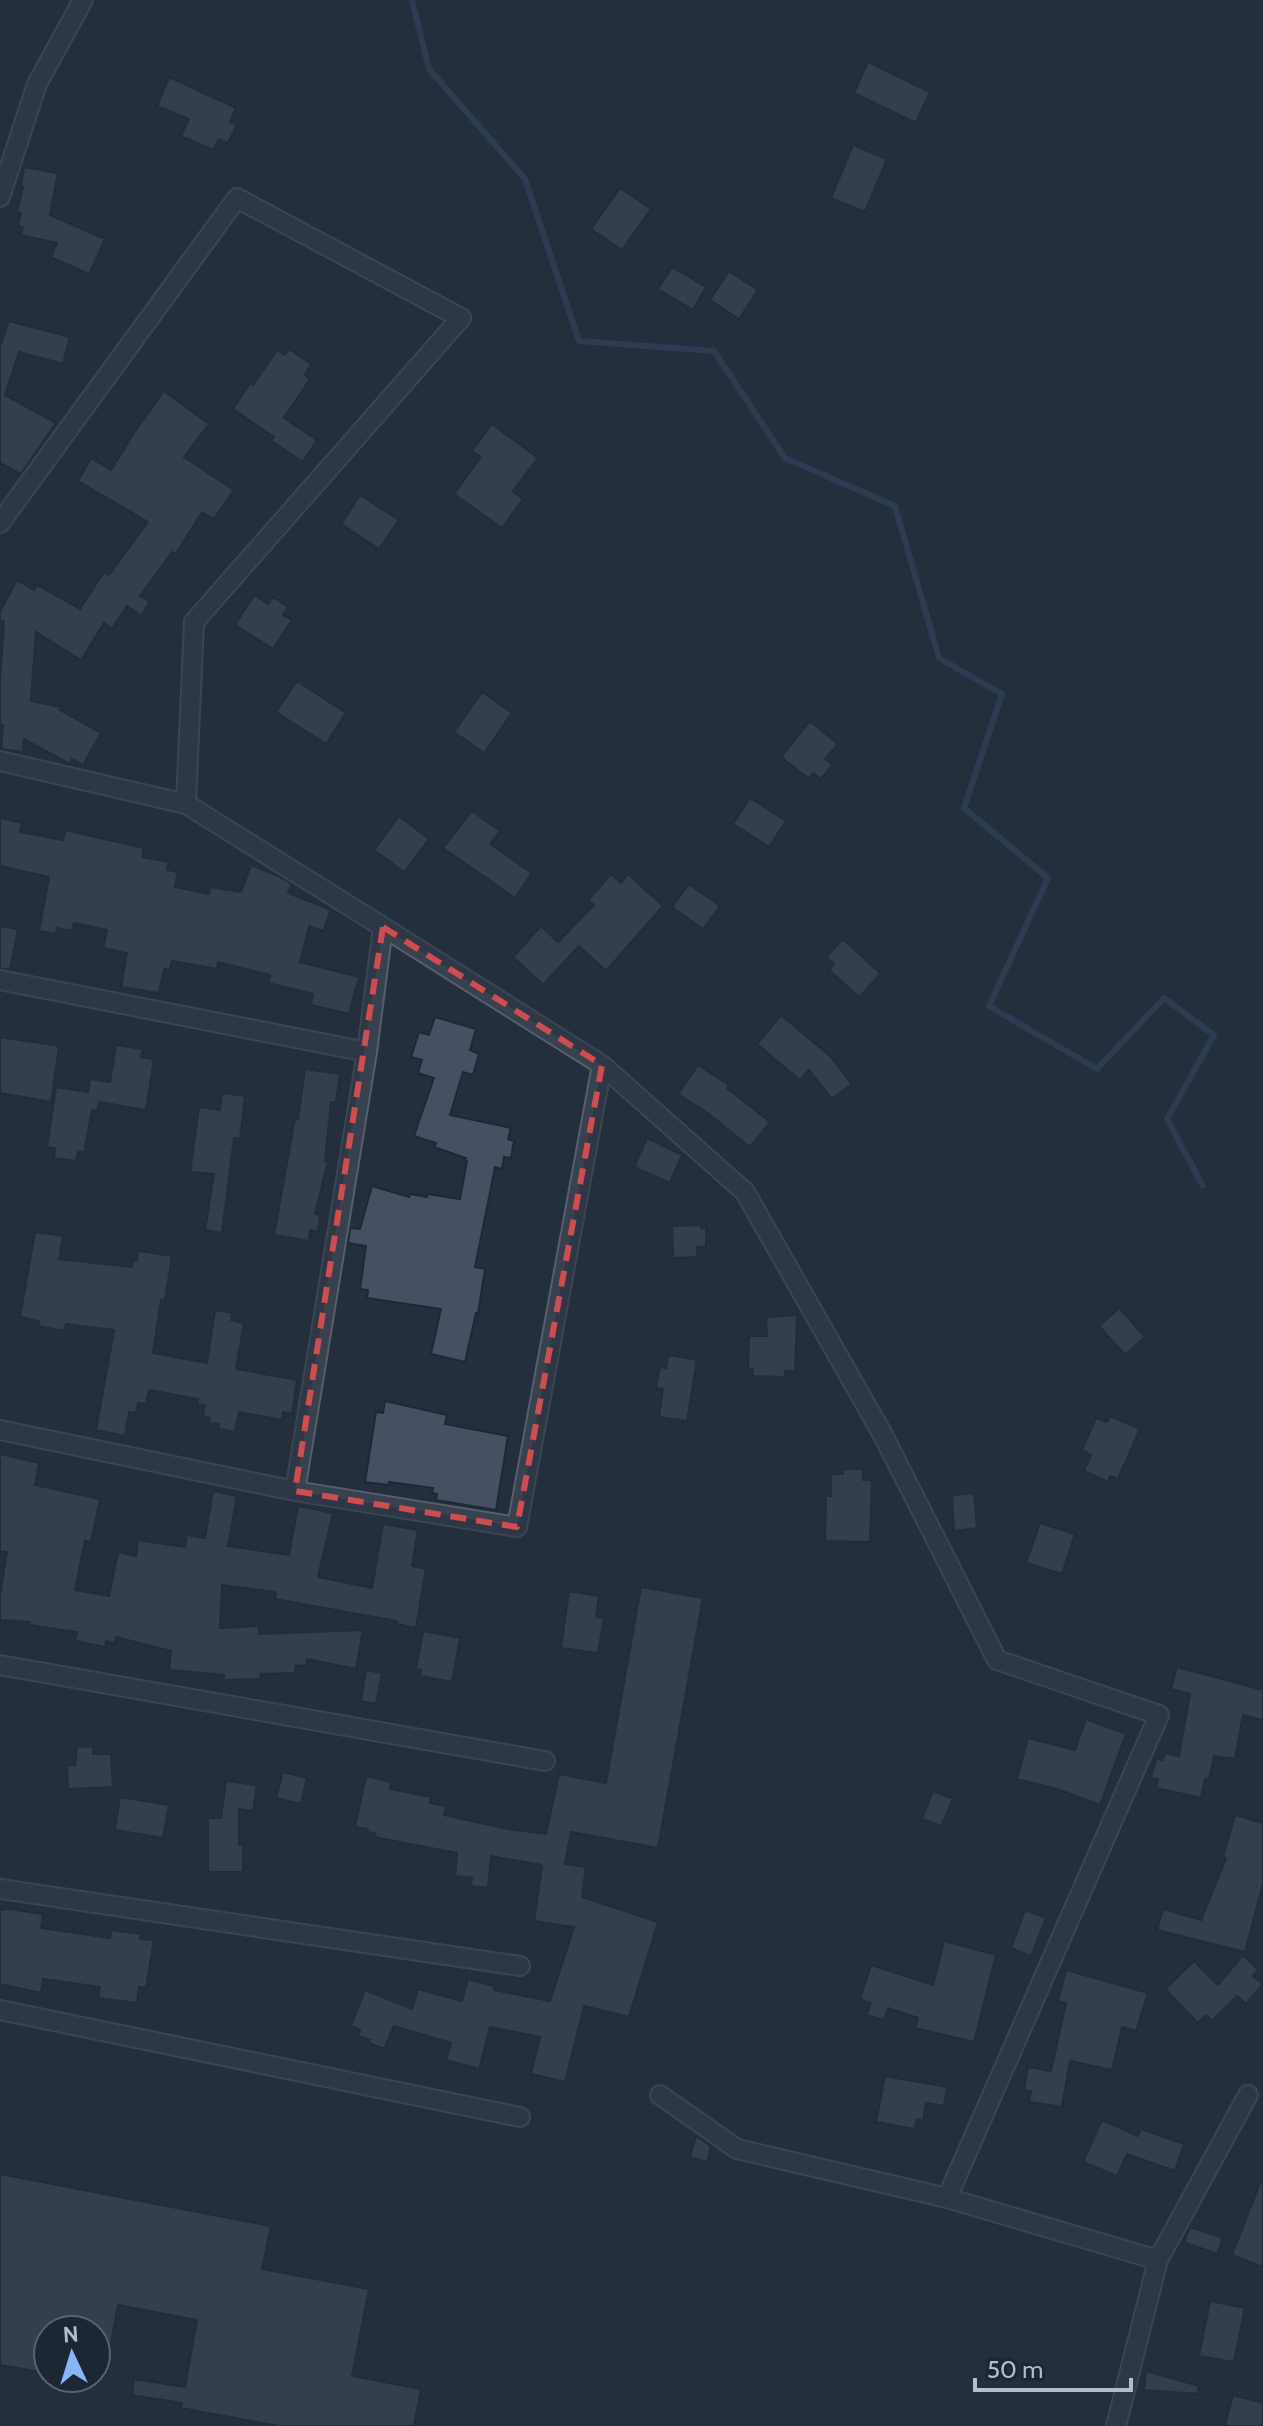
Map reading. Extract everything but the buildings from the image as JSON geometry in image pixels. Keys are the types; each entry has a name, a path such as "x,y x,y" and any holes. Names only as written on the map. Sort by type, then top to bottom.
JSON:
{"street":[{"path":"0,197 37,84 83,0"},
{"path":"0,523 237,198 461,318 194,622 186,804"},
{"path":"0,761 186,804 602,1065 745,1192 883,1435 997,1660 1159,1715 947,2198"},
{"path":"295,1491 367,1052 383,927"},
{"path":"0,980 367,1052"},
{"path":"0,1430 295,1491 517,1527 602,1065"},
{"path":"0,1665 545,1761"},
{"path":"0,1889 520,1966"},
{"path":"0,2010 520,2117"},
{"path":"660,2095 737,2149 947,2198 1158,2260"},
{"path":"1116,2426 1158,2260 1248,2095"}],"highlighted area":[{"path":"383,927 602,1065 517,1527 295,1491"}],"waterway":[{"path":"412,0 429,69 525,179 579,341 714,351 785,458 895,506 939,658 1002,694 964,808 1048,878 989,1006 1097,1069 1164,998 1214,1035 1167,1119 1203,1186"}]}
